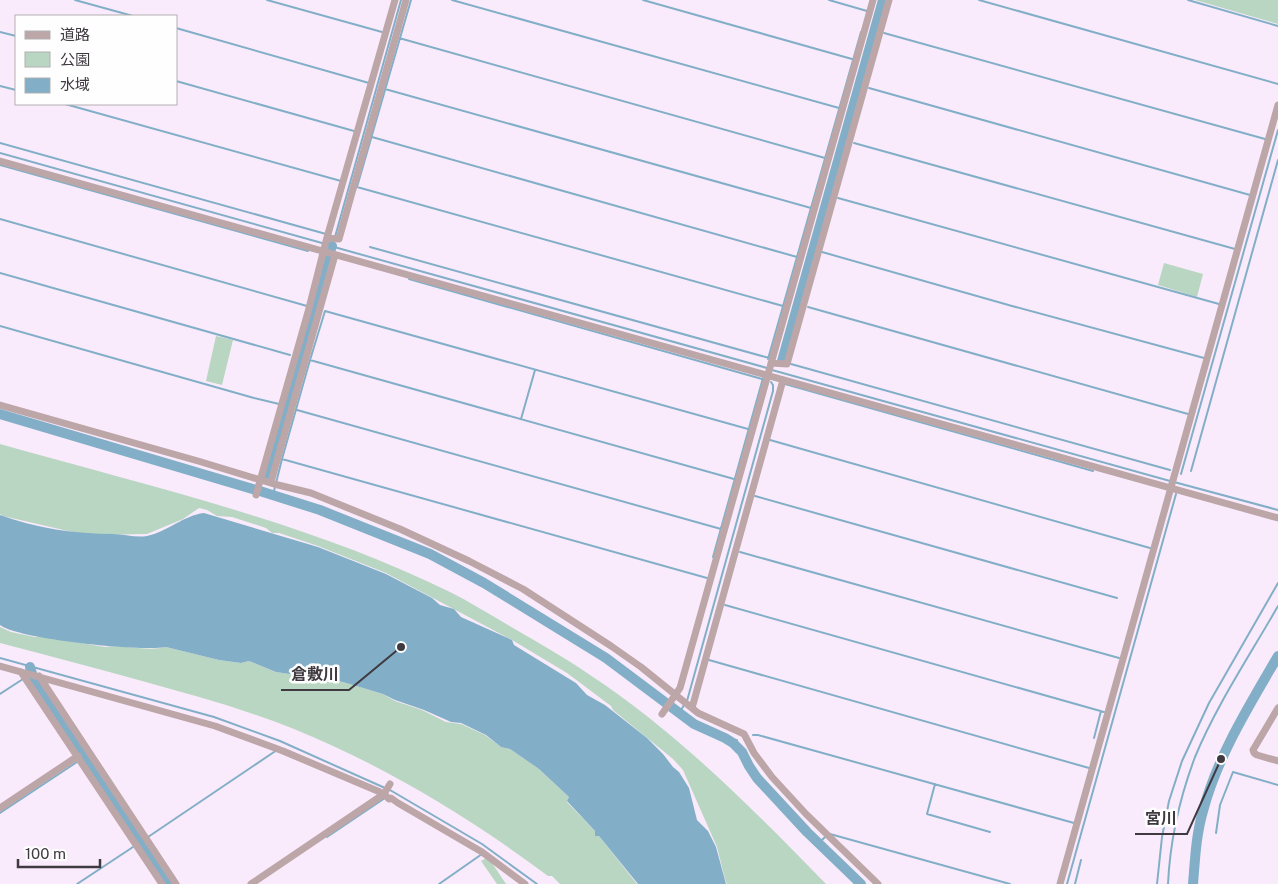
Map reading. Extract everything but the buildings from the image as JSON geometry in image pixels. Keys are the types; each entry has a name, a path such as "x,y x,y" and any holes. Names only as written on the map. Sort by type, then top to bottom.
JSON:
{"street":[{"path":"256,495 395,0"},
{"path":"0,161 325,244 339,240 406,0"},
{"path":"663,711 680,688 873,0"},
{"path":"770,369 787,364 889,0"},
{"path":"1060,884 1278,106"},
{"path":"325,244 335,255 770,369 783,380 1172,484 1278,518"},
{"path":"273,484 335,255"},
{"path":"688,705 783,380"},
{"path":"0,404 259,482 328,499 400,529 523,589 641,667 675,696 704,716 744,734 754,753 772,777 806,814 878,884"},
{"path":"0,666 215,726 283,751 380,792 387,792 483,853 525,884"},
{"path":"31,674 139,838 176,884"},
{"path":"31,674 139,838 162,884"},
{"path":"1278,708 1253,750 1257,755 1278,761"},
{"path":"1269,723 1278,726"},
{"path":"0,808 82,754"},
{"path":"250,884 387,792"}],"green space":[{"path":"1195,0 1278,0 1278,24"},
{"path":"1164,263 1203,274 1197,297 1158,285"},
{"path":"216,336 233,340 222,385 206,381"},
{"path":"0,444 171,491 285,526 341,545 396,567 457,596 570,662 654,722 714,773 826,884 727,884 717,847 683,770 673,759 613,710 611,706 567,673 512,640 386,573 318,546 279,533 272,533 266,528 232,517 217,516 199,508 183,519 147,534 97,535 72,532 3,516 0,514"},
{"path":"0,627 11,632 35,637 39,636 105,647 120,646 150,649 166,647 219,660 241,663 249,661 276,672 343,682 383,694 395,701 422,710 446,722 461,724 485,735 501,747 510,749 539,769 569,797 567,802 595,831 595,836 599,836 637,884 560,884 552,876 548,876 457,813 361,759 294,729 256,715 107,671 0,643"},
{"path":"488,857 506,884 497,884 481,861"}],"water":[{"path":"204,513 318,547 386,574 432,598 440,605 454,609 461,617 512,640 514,645 576,683 587,695 605,705 647,738 679,772 689,788 697,820 708,831 716,847 726,884 638,884 599,836 595,836 595,831 567,801 569,797 539,769 510,749 501,747 486,735 461,723 451,722 383,694 343,682 276,672 249,661 241,663 219,660 166,647 133,648 81,643 30,635 0,625 0,515 56,529 139,537 154,534 189,517"}],"waterway":[{"path":"75,0 129,15"},
{"path":"267,0 382,32"},
{"path":"335,237 401,0"},
{"path":"411,0 357,187 783,306"},
{"path":"452,0 839,108"},
{"path":"643,0 852,59"},
{"path":"829,0 867,11"},
{"path":"782,361 883,0"},
{"path":"979,0 1278,84"},
{"path":"1188,0 1278,26"},
{"path":"178,29 369,83"},
{"path":"0,32 15,36"},
{"path":"768,359 861,32"},
{"path":"884,33 1265,139"},
{"path":"399,38 825,158"},
{"path":"178,82 354,131"},
{"path":"0,86 15,90"},
{"path":"869,88 1250,195"},
{"path":"385,89 811,208"},
{"path":"69,105 341,181"},
{"path":"1181,474 1278,130"},
{"path":"372,137 797,257"},
{"path":"0,143 326,234"},
{"path":"854,143 1235,249"},
{"path":"0,153 322,243"},
{"path":"1191,471 1278,160"},
{"path":"0,165 308,251"},
{"path":"838,198 1219,304"},
{"path":"0,219 307,306"},
{"path":"327,245 767,368"},
{"path":"370,247 769,358"},
{"path":"822,252 1204,358"},
{"path":"267,478 329,256"},
{"path":"0,273 290,355"},
{"path":"409,279 762,379"},
{"path":"808,307 1188,414"},
{"path":"310,360 325,311 748,429"},
{"path":"0,326 279,404"},
{"path":"282,459 310,360 734,479"},
{"path":"791,364 1170,470"},
{"path":"521,419 535,370"},
{"path":"772,370 1170,481"},
{"path":"713,557 763,378"},
{"path":"687,701 773,391 771,382"},
{"path":"785,384 1093,471"},
{"path":"297,410 721,529"},
{"path":"0,414 320,510 430,554 484,583 606,658 694,724 733,743 742,752 757,778 807,832 861,884"},
{"path":"770,440 1150,548"},
{"path":"273,495 282,459 707,578"},
{"path":"1174,482 1278,510"},
{"path":"1067,884 1176,494"},
{"path":"755,496 1117,598"},
{"path":"740,552 1119,658"},
{"path":"1157,884 1162,837 1169,801 1182,761 1209,703 1278,583"},
{"path":"725,605 1104,712"},
{"path":"1168,884 1177,819 1195,757 1223,700 1278,606"},
{"path":"1193,884 1199,829 1209,790 1235,731 1278,656"},
{"path":"0,658 214,717 280,741 385,788"},
{"path":"709,660 1089,768"},
{"path":"30,667 33,677 171,884"},
{"path":"0,694 23,679"},
{"path":"680,712 684,705"},
{"path":"1094,738 1101,711"},
{"path":"753,735 1074,823"},
{"path":"733,743 737,740"},
{"path":"148,837 277,750"},
{"path":"0,813 77,762"},
{"path":"1216,833 1220,805 1233,772 1278,785"},
{"path":"935,784 927,814 990,832"},
{"path":"390,790 482,844 537,884"},
{"path":"327,837 385,798"},
{"path":"830,834 1010,884"},
{"path":"819,843 825,837"},
{"path":"77,884 133,847"},
{"path":"439,884 482,854"},
{"path":"1075,884 1081,860"}],"place":[{"name":"倉敷川","path":"401,647"},
{"name":"宮川","path":"1221,759"}]}
